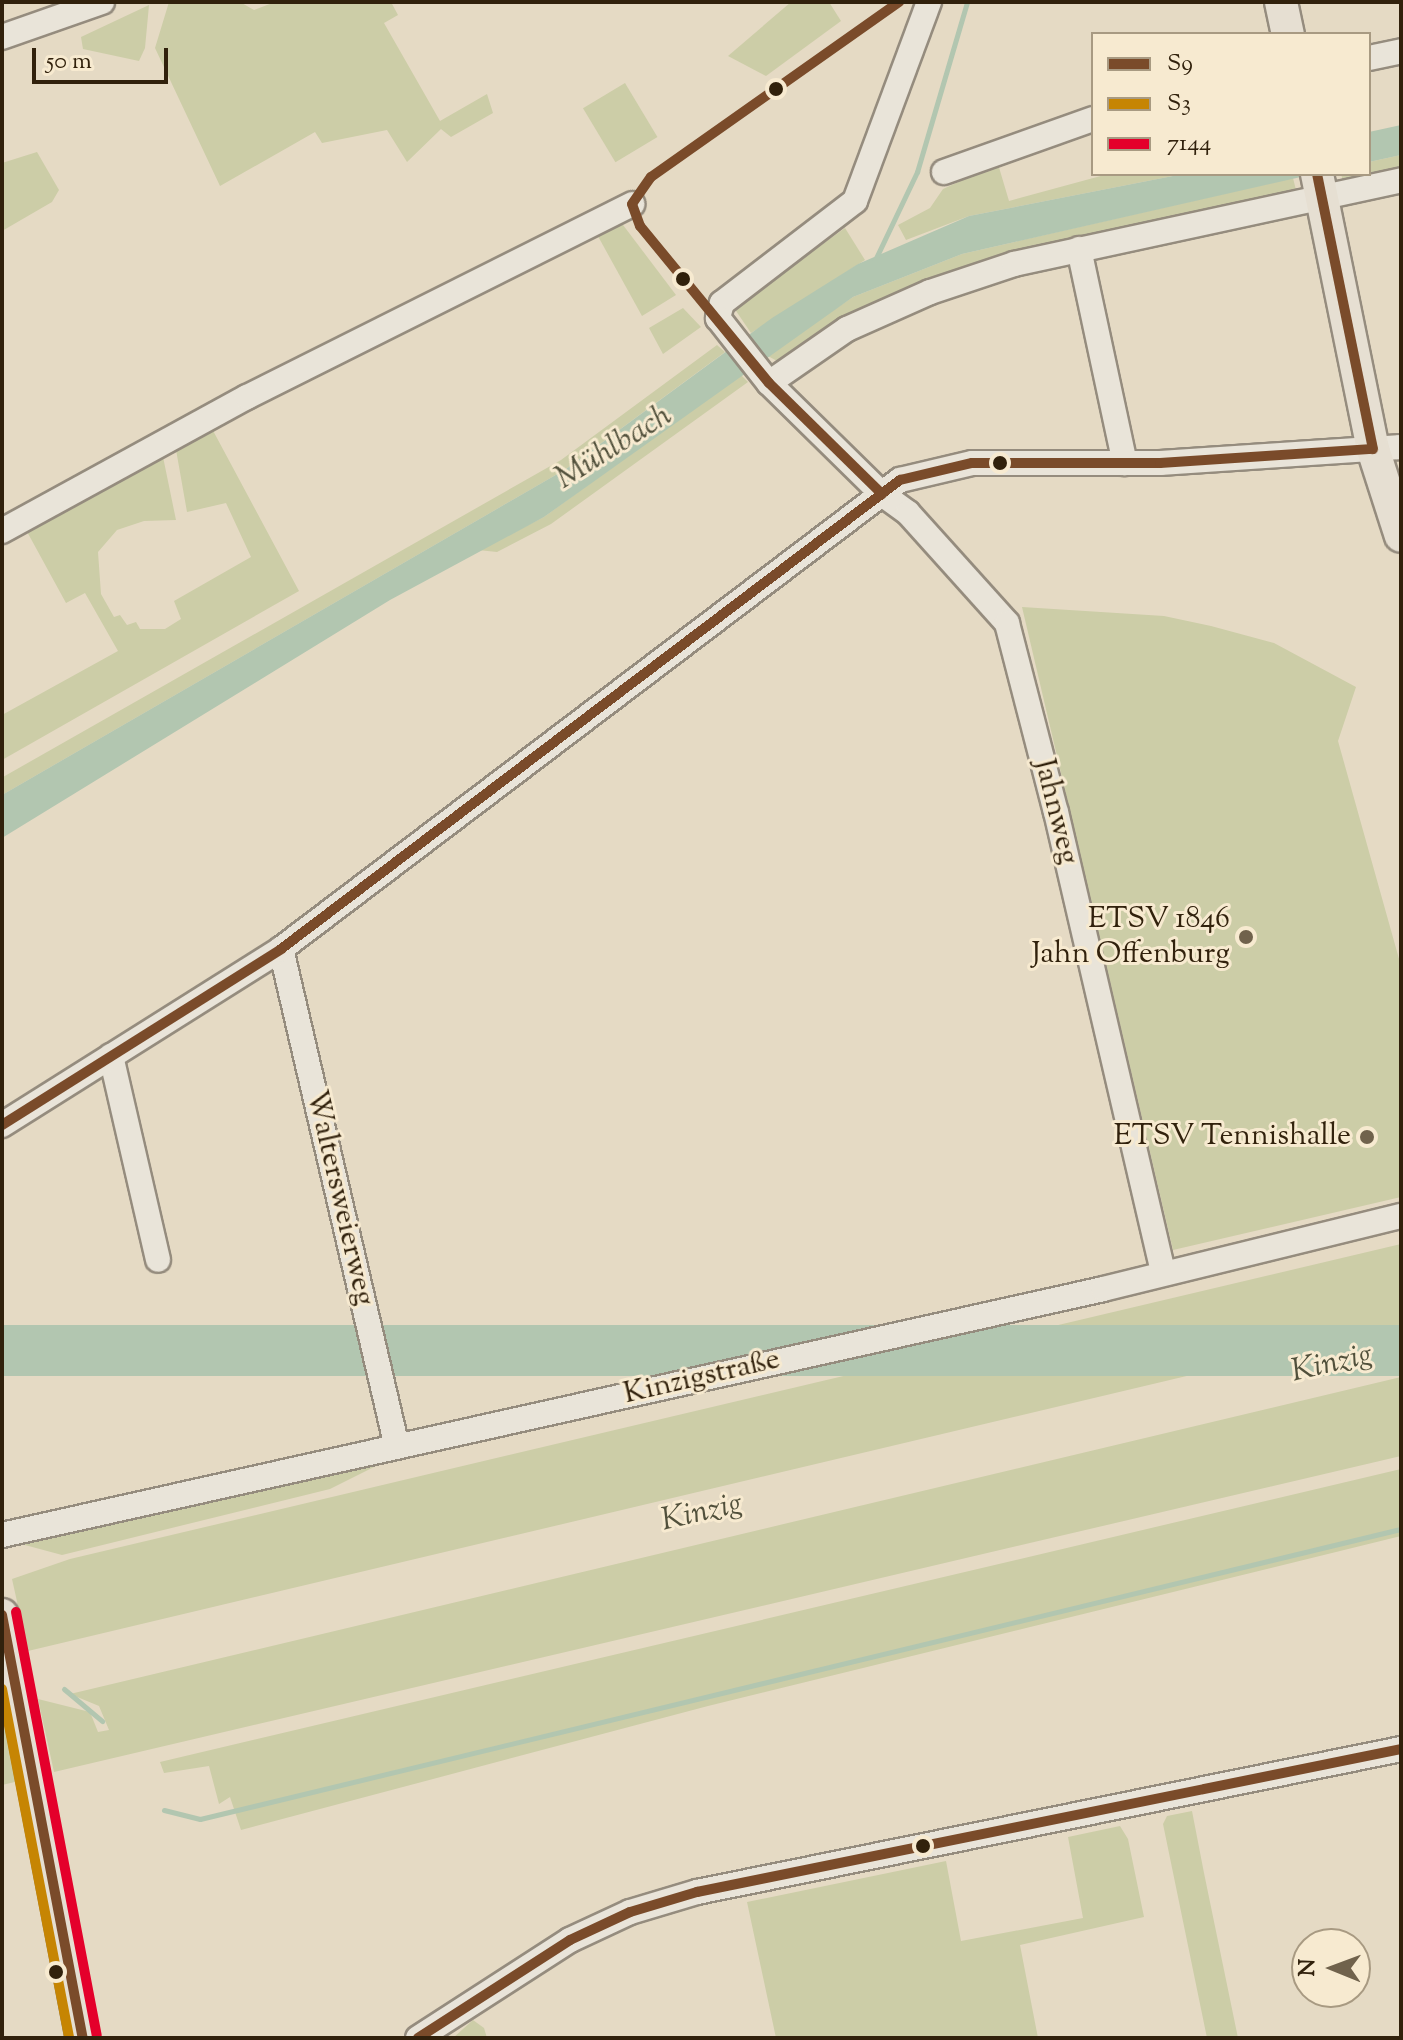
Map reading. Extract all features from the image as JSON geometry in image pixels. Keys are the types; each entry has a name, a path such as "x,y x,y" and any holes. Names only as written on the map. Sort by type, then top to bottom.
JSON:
{"main road":[{"path":"1281,2 1288,32"},
{"path":"1320,186 1387,448 1401,536"},
{"path":"2,1615 38,1785 83,2038"}],"street":[{"path":"2,37 36,14 102,2"},
{"name":"Jahnweg","path":"929,2 855,201 722,303 718,318 764,377 882,494 908,513 1007,623 1056,812 1163,1271"},
{"path":"1371,58 1401,51"},
{"path":"944,172 1091,120"},
{"path":"764,377 847,329 930,292 1079,249 1320,186 1401,180"},
{"path":"2,531 247,397 632,204"},
{"path":"1079,249 1125,463"},
{"path":"2,1125 281,949 516,766 689,644 900,480 972,463 1125,463 1387,448"},
{"name":"Waltersweierweg","path":"281,949 397,1447"},
{"path":"111,1056 158,1260"},
{"name":"Kinzigstraße","path":"2,1535 1103,1289 1163,1271 1401,1216"},
{"path":"418,2038 570,1940 630,1912 697,1892 1401,1749"}],"shaded area":[{"path":"169,2 240,2 254,10 275,2 391,2 398,15 384,23 440,121 487,94 493,113 451,137 441,129 407,162 387,130 322,143 315,132 220,186 155,48"},
{"path":"791,2 829,2 841,21 766,76 728,56"},
{"path":"149,5 145,48 139,61 83,49 81,37"},
{"path":"625,83 657,137 615,162 583,108"},
{"path":"37,152 59,190 52,202 2,231 2,163"},
{"path":"1401,155 1401,169 1371,175 1371,162"},
{"path":"998,164 1009,201 1101,176 1173,176 969,216 906,240 898,225 930,208 943,189"},
{"path":"1342,176 1367,176 1343,181"},
{"path":"1293,178 1296,190 994,256 855,310 779,362 766,355 853,297 962,254"},
{"path":"617,217 676,295 642,316 594,229"},
{"path":"845,228 865,260 751,333 734,308"},
{"path":"683,308 701,327 663,354 649,328"},
{"path":"717,345 725,352 566,469 2,795 3,777 561,460"},
{"path":"740,374 748,382 551,524 497,552 478,550 544,517"},
{"path":"210,425 299,591 2,760 2,715 118,651 85,593 66,603 25,528 162,452 176,520 144,521 117,530 98,552 101,594 114,617 120,615 127,625 136,622 140,629 165,629 181,619 174,601 251,557 226,503 187,512 175,444"},
{"name":"ETSV 1846 Jahn Offenburg","path":"1022,607 1164,616 1211,626 1274,643 1356,687 1338,741 1401,966 1401,1197 1173,1250"},
{"path":"1401,1244 1401,1325 28,1651 12,1579 70,1559"},
{"path":"1401,1377 1401,1456 54,1772 38,1699 90,1712 98,1732 109,1730 99,1706 70,1694"},
{"path":"382,1457 376,1466 330,1489 62,1555 10,1541"},
{"path":"1401,1469 1401,1536 708,1706 241,1830 230,1797 219,1804 209,1766 164,1773 160,1762"},
{"path":"2,1708 19,1781 2,1785"},
{"path":"1192,1811 1238,2038 1207,2038 1163,1824 1167,1816"},
{"path":"1120,1826 1128,1839 1144,1917 1020,1945 1038,2038 776,2038 747,1902 946,1861 961,1941 1083,1918 1068,1837"},
{"path":"473,2020 484,2028 487,2038 453,2038"}],"water":[{"path":"1401,125 1401,155 1371,162 1371,132"},
{"name":"Mühlbach","path":"1173,176 1305,176 962,254 853,297 544,517 390,600 2,838 2,795 566,469 772,318 858,264 969,216"},
{"name":"Kinzig","path":"2,1325 1401,1325 1401,1376 2,1376"}],"waterway":[{"path":"875,260 917,172 967,2"},
{"path":"164,1810 200,1819 1401,1529"},
{"path":"64,1689 102,1721"}],"transit line":[{"name":"S9","path":"882,494 769,383 640,226 632,204 651,177 899,2"},
{"name":"S9","path":"2,1125 281,949 900,480 972,463 1160,463 1373,449 1317,176"},
{"name":"7144","path":"16,1612 97,2035"},
{"name":"S9","path":"2,1615 83,2038"},
{"name":"S3","path":"2,1689 69,2038"},
{"name":"S9","path":"418,2038 570,1940 630,1912 697,1892 1401,1749"}],"place":[{"name":"ETSV 1846 Jahn Offenburg","path":"1246,937"},
{"name":"ETSV Tennishalle","path":"1367,1137"}]}
